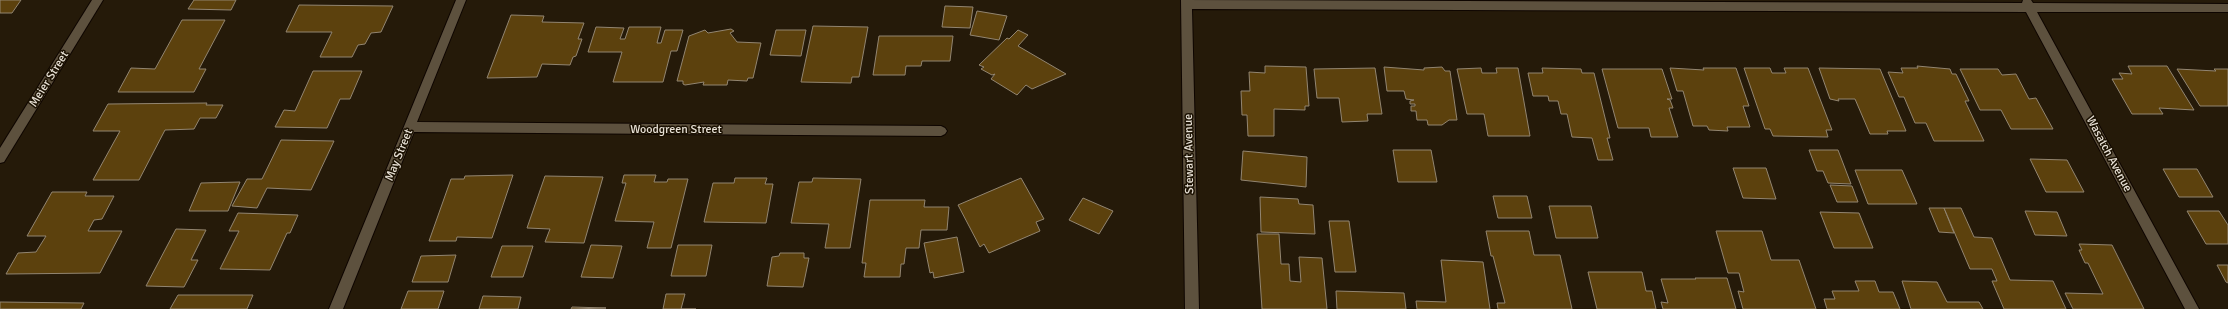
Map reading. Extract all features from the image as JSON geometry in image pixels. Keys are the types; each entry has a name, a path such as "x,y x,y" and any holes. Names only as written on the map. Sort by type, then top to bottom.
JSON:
{"street":[{"name":"Meier Street","path":"0,158 98,0"},
{"name":"May Street","path":"336,309 461,0"},
{"path":"1186,2 2028,4 2228,8"},
{"name":"Stewart Avenue","path":"1186,2 1192,309"},
{"name":"Wasatch Avenue","path":"2028,4 2192,309"},
{"name":"Woodgreen Street","path":"410,127 941,131"}],"building":[{"path":"0,0 21,0 12,13 0,13"},
{"path":"194,0 236,0 231,10 188,9"},
{"path":"299,5 393,6 381,32 371,33 365,44 358,45 352,57 320,57 332,32 286,32"},
{"path":"945,6 973,7 970,28 942,27"},
{"path":"977,11 1007,16 999,40 970,35"},
{"path":"511,15 544,16 542,22 584,23 578,39 582,39 576,56 573,57 570,65 542,64 537,77 487,78"},
{"path":"182,20 225,20 199,69 206,69 194,92 118,92 131,68 155,69"},
{"path":"813,26 868,27 859,77 852,77 851,83 801,82"},
{"path":"596,27 624,28 620,39 625,39 629,27 661,27 657,43 661,43 665,30 683,30 677,51 671,51 663,82 613,82 622,52 588,52"},
{"path":"731,29 734,31 730,33 737,42 761,43 753,78 748,78 747,81 728,80 727,85 703,85 704,82 685,85 683,84 683,81 677,81 689,36 705,30 708,33"},
{"path":"776,30 806,30 801,56 770,55"},
{"path":"1018,30 1028,35 1018,46 1066,74 1032,89 1026,85 1017,95 991,79 995,74 992,75 981,69 984,67 979,65 1007,38 1009,39"},
{"path":"879,36 953,36 950,61 922,61 921,66 906,66 905,75 873,75"},
{"path":"1265,66 1306,67 1309,106 1305,106 1305,110 1274,109 1274,136 1248,136 1247,115 1242,115 1241,91 1250,91 1249,72 1265,73"},
{"path":"1917,66 1950,69 1952,74 1956,74 1969,101 1965,101 1984,141 1934,141 1926,123 1915,123 1904,97 1899,97 1888,72 1903,73 1901,68 1918,68"},
{"path":"2128,66 2167,66 2194,110 2159,108 2163,114 2132,114 2112,79 2123,79 2119,73 2132,74"},
{"path":"1384,67 1424,70 1424,68 1442,67 1445,71 1450,71 1457,120 1449,120 1442,125 1428,125 1427,120 1417,120 1416,111 1411,111 1411,106 1415,106 1415,104 1410,104 1410,101 1414,100 1406,99 1404,91 1387,91"},
{"path":"1375,68 1382,114 1367,114 1368,121 1342,122 1339,98 1317,98 1314,69"},
{"path":"1481,68 1482,73 1497,73 1496,68 1518,68 1530,136 1488,136 1484,114 1467,114 1457,69"},
{"path":"1542,68 1581,69 1582,73 1594,73 1610,138 1607,138 1613,160 1598,160 1592,138 1572,137 1567,114 1561,114 1558,101 1549,101 1548,96 1533,96 1528,73 1543,73"},
{"path":"1670,68 1704,70 1703,68 1736,68 1749,106 1743,106 1750,127 1727,127 1728,131 1709,130 1707,126 1693,126 1683,91 1677,91"},
{"path":"1744,68 1770,68 1772,73 1786,73 1784,68 1808,68 1832,130 1826,130 1828,137 1773,136 1770,129 1765,129"},
{"path":"1819,68 1880,69 1906,131 1887,131 1888,134 1870,134 1855,99 1838,99 1839,101 1830,99"},
{"path":"1602,69 1662,69 1672,99 1667,99 1670,100 1673,108 1669,108 1678,137 1651,137 1649,128 1618,128"},
{"path":"1960,69 1998,69 2002,75 2016,74 2029,99 2036,98 2053,129 2011,129 2001,110 1980,110"},
{"path":"2177,69 2216,71 2214,69 2228,69 2228,106 2200,106"},
{"path":"313,71 362,71 350,99 340,99 327,128 275,127 284,110 295,111"},
{"path":"207,103 206,105 223,105 216,118 200,118 194,129 165,130 139,180 93,180 120,131 93,131 108,104"},
{"path":"281,140 334,141 311,190 267,188 257,208 232,206 247,179 262,179"},
{"path":"1393,150 1431,150 1437,182 1398,182"},
{"path":"1809,150 1838,150 1851,184 1828,183 1823,171 1817,171"},
{"path":"1243,151 1307,157 1306,187 1241,180"},
{"path":"2030,159 2067,160 2084,192 2046,192"},
{"path":"1733,168 1766,168 1776,199 1743,198"},
{"path":"2163,169 2197,169 2213,197 2179,197"},
{"path":"1855,170 1902,170 1917,204 1868,204"},
{"path":"513,175 492,238 457,237 456,241 429,241 451,179 464,179 465,176"},
{"path":"624,175 656,175 654,182 667,182 668,179 688,179 671,248 647,248 654,222 615,221 626,183 622,183"},
{"path":"545,176 603,177 584,243 545,242 550,229 527,228"},
{"path":"735,178 767,178 765,184 773,184 766,223 704,222 713,183 734,183"},
{"path":"813,178 861,179 850,248 825,248 829,224 791,223 799,182 812,182"},
{"path":"1021,178 1044,219 1036,222 1040,231 989,253 984,244 980,247 958,205"},
{"path":"240,182 228,211 189,211 201,183"},
{"path":"1830,185 1852,186 1858,202 1837,202"},
{"path":"52,192 87,192 85,196 114,196 102,219 94,220 88,231 122,231 100,273 6,274 18,253 36,252 46,236 27,236"},
{"path":"1493,196 1527,196 1532,218 1498,218"},
{"path":"1260,197 1298,199 1299,204 1313,205 1315,234 1261,232"},
{"path":"1083,198 1113,211 1099,234 1069,220"},
{"path":"870,200 925,200 924,207 949,207 947,230 921,230 919,248 906,248 904,264 901,264 900,277 864,277 866,263 862,263"},
{"path":"1549,206 1591,206 1598,238 1556,238"},
{"path":"1929,208 1944,208 1954,233 1939,232"},
{"path":"1944,208 1961,208 1974,237 1992,238 2010,280 2053,281 2066,309 2004,309 1992,281 1997,281 1992,269 1970,269"},
{"path":"2025,211 2057,212 2067,236 2035,235"},
{"path":"2187,211 2219,211 2228,225 2228,244 2206,244"},
{"path":"1820,212 1859,213 1873,248 1834,248"},
{"path":"238,213 298,215 290,233 287,233 270,270 220,269 239,231 229,231"},
{"path":"1329,221 1349,221 1356,272 1335,272"},
{"path":"176,229 206,230 191,260 198,260 184,287 146,286"},
{"path":"1486,231 1529,231 1534,255 1560,255 1572,309 1498,309 1497,303 1505,303 1493,256 1491,256"},
{"path":"1716,231 1762,231 1771,260 1799,260 1816,309 1743,309 1738,291 1744,292 1739,273 1728,273"},
{"path":"1257,234 1279,234 1281,264 1289,264 1290,281 1301,282 1299,257 1322,258 1327,309 1262,309"},
{"path":"957,237 964,272 934,278 933,272 930,273 924,243"},
{"path":"2079,244 2112,245 2144,309 2073,309 2065,293 2103,294 2088,263 2085,263 2079,250 2082,250"},
{"path":"591,245 622,246 613,278 581,277"},
{"path":"678,245 712,245 706,276 671,276"},
{"path":"502,246 533,246 523,277 491,277"},
{"path":"780,253 804,253 804,258 809,258 803,287 767,286 772,257 779,256"},
{"path":"456,255 448,282 412,282 421,256"},
{"path":"1441,260 1483,262 1490,309 1417,309 1416,301 1446,302"},
{"path":"2217,265 2228,265 2228,283 2226,282"},
{"path":"1588,272 1642,272 1646,291 1652,291 1656,309 1597,309"},
{"path":"1695,278 1727,278 1736,309 1663,309 1661,302 1668,303 1661,279 1696,279"},
{"path":"1855,281 1875,281 1879,292 1893,292 1900,309 1827,309 1824,299 1835,299 1832,291 1859,291"},
{"path":"1902,281 1937,282 1947,302 1979,302 1983,309 1911,309"},
{"path":"408,291 444,291 438,309 401,309"},
{"path":"1336,291 1404,293 1406,309 1337,309"},
{"path":"666,294 685,294 681,309 663,309"},
{"path":"178,295 253,295 247,309 170,309"},
{"path":"483,296 521,297 518,309 479,309"},
{"path":"0,302 84,303 81,309 0,309"},
{"path":"572,307 606,308 571,309"}]}
